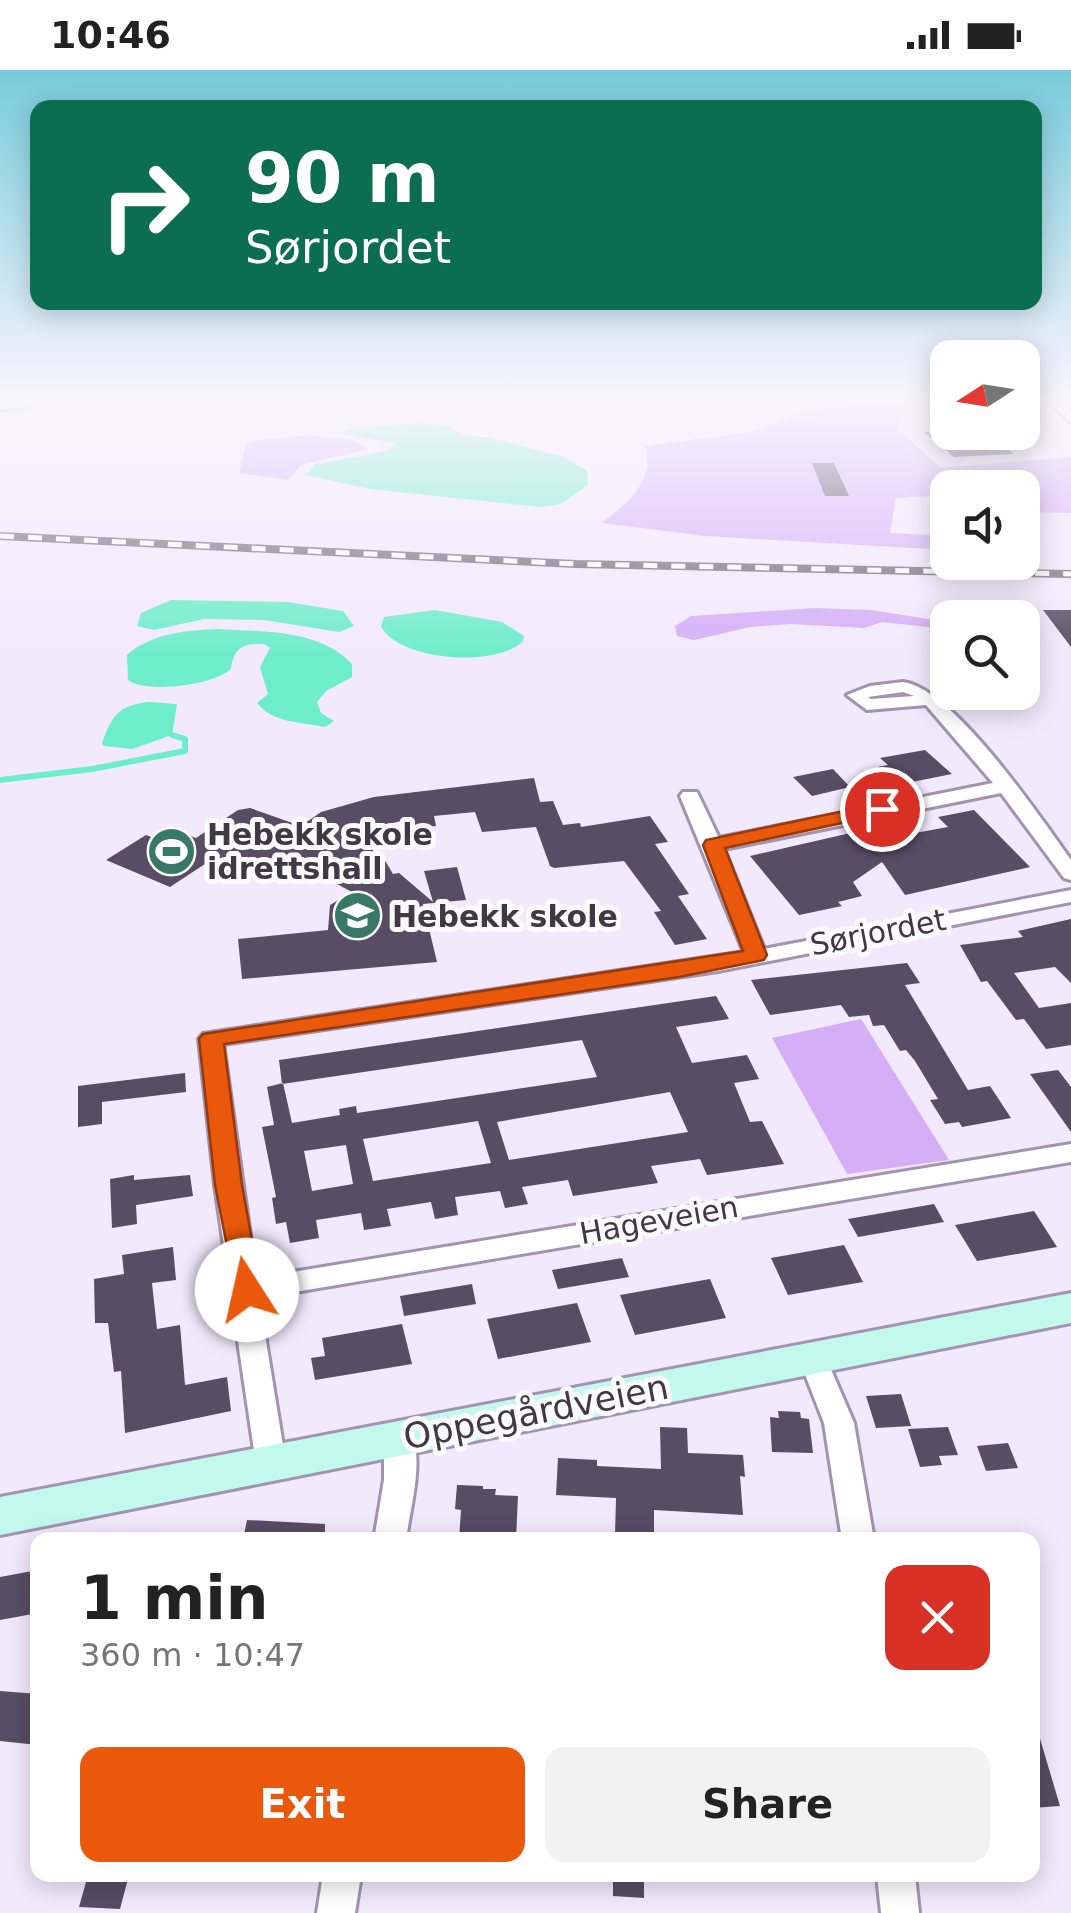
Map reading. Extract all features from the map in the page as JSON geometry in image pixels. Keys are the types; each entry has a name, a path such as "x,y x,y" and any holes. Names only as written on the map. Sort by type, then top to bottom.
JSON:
{"main road":[{"name":"Oppegårdveien","path":"0,1516 1071,1308"}],"street":[{"path":"938,710 1071,874"},
{"path":"714,845 950,795 1004,788"},
{"path":"690,796 714,845 756,955"},
{"name":"Sørjordet","path":"247,1290 226,1168 211,1039 660,974 1071,896"},
{"name":"Hageveien","path":"247,1290 1071,1153"},
{"path":"247,1290 271,1464"},
{"path":"813,1359 839,1424 857,1532"},
{"path":"391,1532 399,1480 399,1438"},
{"path":"336,1913 341,1882"},
{"path":"897,1882 900,1913"}],"shaded area":[{"path":"356,486 587,486 561,504 541,507"},
{"path":"640,486 930,486 930,496 896,498 890,533 930,535 930,549 705,536 602,523"},
{"path":"1040,486 1071,486 1071,513 1040,512"},
{"path":"171,600 288,602 343,611 354,626 339,632 264,620 204,619 154,630 137,626 141,613"},
{"path":"814,608 871,610 930,619 930,628 882,622 864,628 790,624 750,627 694,640 677,636 675,626 691,616"},
{"path":"435,610 502,622 524,636 523,641 492,655 449,657 408,647 381,627 384,617"},
{"path":"219,629 290,634 339,653 352,664 352,677 326,691 317,702 321,713 334,721 325,727 288,721 263,710 257,703 268,694 260,667 270,648 264,644 240,648 231,669 210,679 164,687 128,680 127,655 147,642 170,634"},
{"path":"148,702 177,704 172,735 132,749 104,746 106,733 118,714"},
{"path":"861,1019 949,1160 847,1174 772,1038"}],"building":[{"path":"821,486 844,486 849,496 825,496"},
{"path":"1043,610 1071,610 1071,647"},
{"path":"925,750 952,774 897,785 878,767 888,765 880,758"},
{"path":"833,769 850,787 812,796 793,777"},
{"path":"534,778 540,802 553,801 563,825 580,823 581,827 650,816 668,842 655,844 689,894 678,896 707,939 675,945 654,912 661,911 624,861 554,868 536,827 482,832 475,812 434,816 436,826 412,829 409,819 353,833 386,862 393,874 399,873 433,902 424,871 457,867 466,900 423,904 437,962 242,979 238,939 328,930 330,905 352,892 299,864 272,878 261,873 245,881 205,864 170,887 106,860 146,835 162,841 178,831 196,838 238,810 250,808 301,826 321,812 374,797"},
{"path":"974,810 1030,867 905,895 882,862 853,882 862,896 838,902 842,906 799,915 750,856 868,829 885,829 893,837 948,827 938,817"},
{"path":"1071,919 1071,983 1055,967 1014,973 1039,1008 1071,1003 1071,1045 1046,1049 1024,1019 1016,1020 987,981 981,982 960,945 1023,937 1018,931"},
{"path":"907,963 920,983 905,985 968,1090 990,1086 1011,1118 962,1127 959,1122 945,1124 930,1100 938,1099 915,1061 906,1050 900,1051 884,1025 873,1026 869,1015 849,1017 841,1005 770,1015 751,980"},
{"path":"716,996 729,1019 676,1027 692,1063 747,1055 759,1079 734,1083 750,1122 762,1121 784,1164 707,1175 700,1159 651,1166 658,1183 573,1196 568,1180 522,1187 528,1204 505,1208 500,1191 455,1197 458,1215 435,1219 431,1202 387,1209 391,1226 364,1230 361,1213 316,1220 319,1238 290,1243 286,1222 276,1224 272,1198 276,1197 262,1127 274,1125 267,1087 282,1083 279,1060","holes":["582,1040 597,1077 357,1113 356,1106 339,1109 340,1115 292,1123 283,1084","670,1092 688,1132 509,1160 497,1122","478,1121 491,1163 373,1181 363,1139","346,1145 353,1184 312,1191 304,1151"]},
{"path":"1058,1070 1071,1087 1071,1132 1030,1074"},
{"path":"185,1073 186,1092 102,1102 102,1124 78,1127 78,1086"},
{"path":"134,1175 134,1180 190,1175 193,1196 136,1205 137,1224 112,1228 110,1179"},
{"path":"934,1204 944,1222 858,1237 848,1219"},
{"path":"1034,1211 1057,1247 977,1261 955,1225"},
{"path":"844,1245 863,1282 788,1295 771,1258"},
{"path":"173,1247 176,1280 152,1283 157,1329 180,1325 185,1385 227,1377 231,1411 125,1433 121,1371 114,1372 108,1323 95,1323 94,1279 124,1274 122,1255"},
{"path":"622,1258 629,1277 558,1289 552,1270"},
{"path":"710,1279 726,1318 635,1335 620,1295"},
{"path":"472,1284 476,1304 404,1316 400,1296"},
{"path":"577,1303 591,1342 498,1359 487,1319"},
{"path":"402,1324 412,1364 315,1380 311,1358 325,1356 322,1338"},
{"path":"901,1394 911,1426 876,1428 866,1396"},
{"path":"778,1411 800,1412 801,1418 809,1419 813,1453 772,1452 770,1417 779,1418"},
{"path":"660,1427 687,1428 688,1453 743,1455 743,1515 654,1510 654,1532 615,1532 616,1498 556,1495 558,1458 597,1460 597,1466 661,1469"},
{"path":"948,1427 958,1455 939,1456 942,1465 920,1467 908,1429"},
{"path":"1008,1443 1018,1468 986,1471 977,1446"},
{"path":"457,1485 483,1486 496,1489 495,1495 518,1496 516,1532 460,1532 461,1510 455,1509"},
{"path":"247,1520 325,1524 325,1532 245,1532"},
{"path":"30,1571 30,1614 0,1620 0,1577"},
{"path":"0,1691 30,1693 30,1744 0,1741"},
{"path":"1040,1739 1060,1806 1040,1807"},
{"path":"86,1882 127,1882 120,1909 79,1907"},
{"path":"613,1882 644,1882 644,1898 613,1896"}],"waterway":[{"path":"0,780 92,769 185,751 185,739 172,735"}],"railway":[{"path":"0,536 576,564 1071,574"}],"place":[{"name":"Hebekk skole idrettshall","path":"172,851"},
{"name":"Hebekk skole","path":"357,916"}],"route":[{"path":"247,1290 228,1185 211,1039 718,964 756,955 714,845 882,809"}]}
